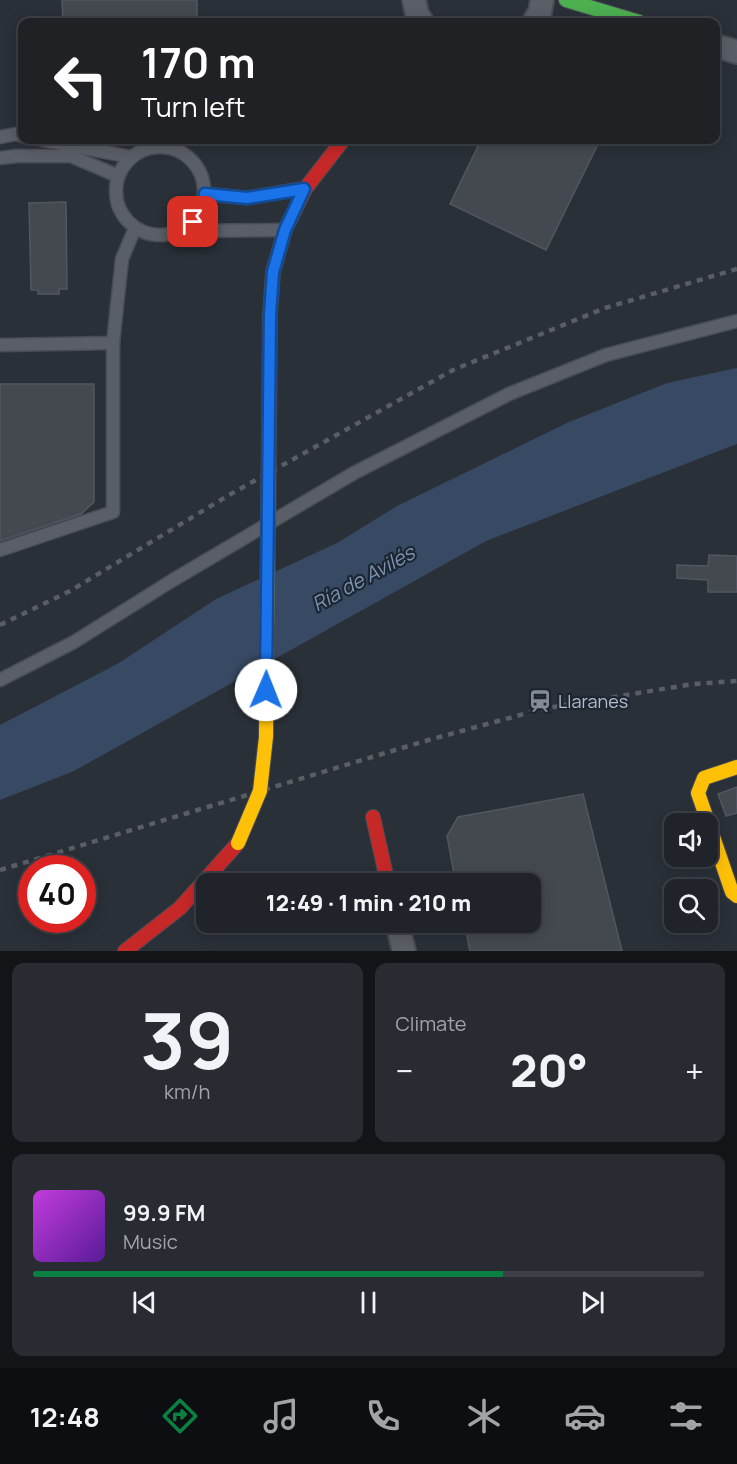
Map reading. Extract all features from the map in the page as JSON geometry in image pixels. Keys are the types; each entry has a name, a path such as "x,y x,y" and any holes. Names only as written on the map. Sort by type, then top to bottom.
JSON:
{"street":[{"path":"536,18 542,0"},
{"path":"566,0 626,18"},
{"path":"720,47 737,52"},
{"path":"125,951 180,908 238,843 260,791 266,737 268,431 273,272 285,230 304,189 340,144"},
{"path":"737,767 704,778 698,793 732,892 737,896"},
{"path":"373,817 386,873"},
{"path":"400,933 404,951"}],"lane":[{"path":"0,137 18,135"},
{"path":"63,144 131,157"},
{"path":"180,231 193,222 201,209 205,194 204,179 197,166 187,155 173,148 159,146 144,149 131,157 123,166 116,188 117,203 124,217 135,228 157,235 180,231 285,230"},
{"path":"0,158 71,156 118,176"},
{"path":"205,194 247,198 304,189"},
{"path":"0,550 113,512 113,343 122,259 135,228"},
{"path":"0,680 74,642 173,580 354,473 509,394 606,355 737,321"},
{"path":"0,345 113,343"}],"water":[{"name":"Ría de Avilés","path":"737,368 737,444 486,541 74,771 0,800 0,725 119,663 216,599 337,543 397,506 569,422 667,383"}],"building":[{"path":"62,0 197,0 196,18 63,18"},
{"path":"479,144 598,144 546,250 450,204"},
{"path":"66,202 67,289 59,289 59,294 38,294 38,290 31,290 29,203"},
{"path":"0,384 94,384 94,502 81,514 0,541"},
{"path":"709,555 737,556 737,592 708,592 708,580 677,578 677,565 708,566"},
{"path":"737,787 737,813 726,816 718,794"},
{"path":"583,794 622,951 470,951 466,933 541,933 541,873 454,873 447,836 458,817"}],"railway":[{"path":"0,625 70,591 229,495 453,370 605,308 737,269"},
{"path":"0,870 425,741 542,709 693,684 737,681"}],"traffic: fast":[{"path":"566,0 626,18"}],"traffic: slow":[{"path":"238,843 260,791 266,737 269,431"},
{"path":"737,767 704,778 698,793 732,892 737,896"}],"traffic: jam":[{"path":"269,431 270,315 273,272 285,230 305,189 340,144"},
{"path":"373,817 386,873"},
{"path":"125,951 180,908 238,843"}],"place":[{"name":"Llaranes","path":"540,701"}],"route":[{"path":"193,222 201,209 205,194 247,198 304,189 285,230 273,272 270,315 266,690"}]}
